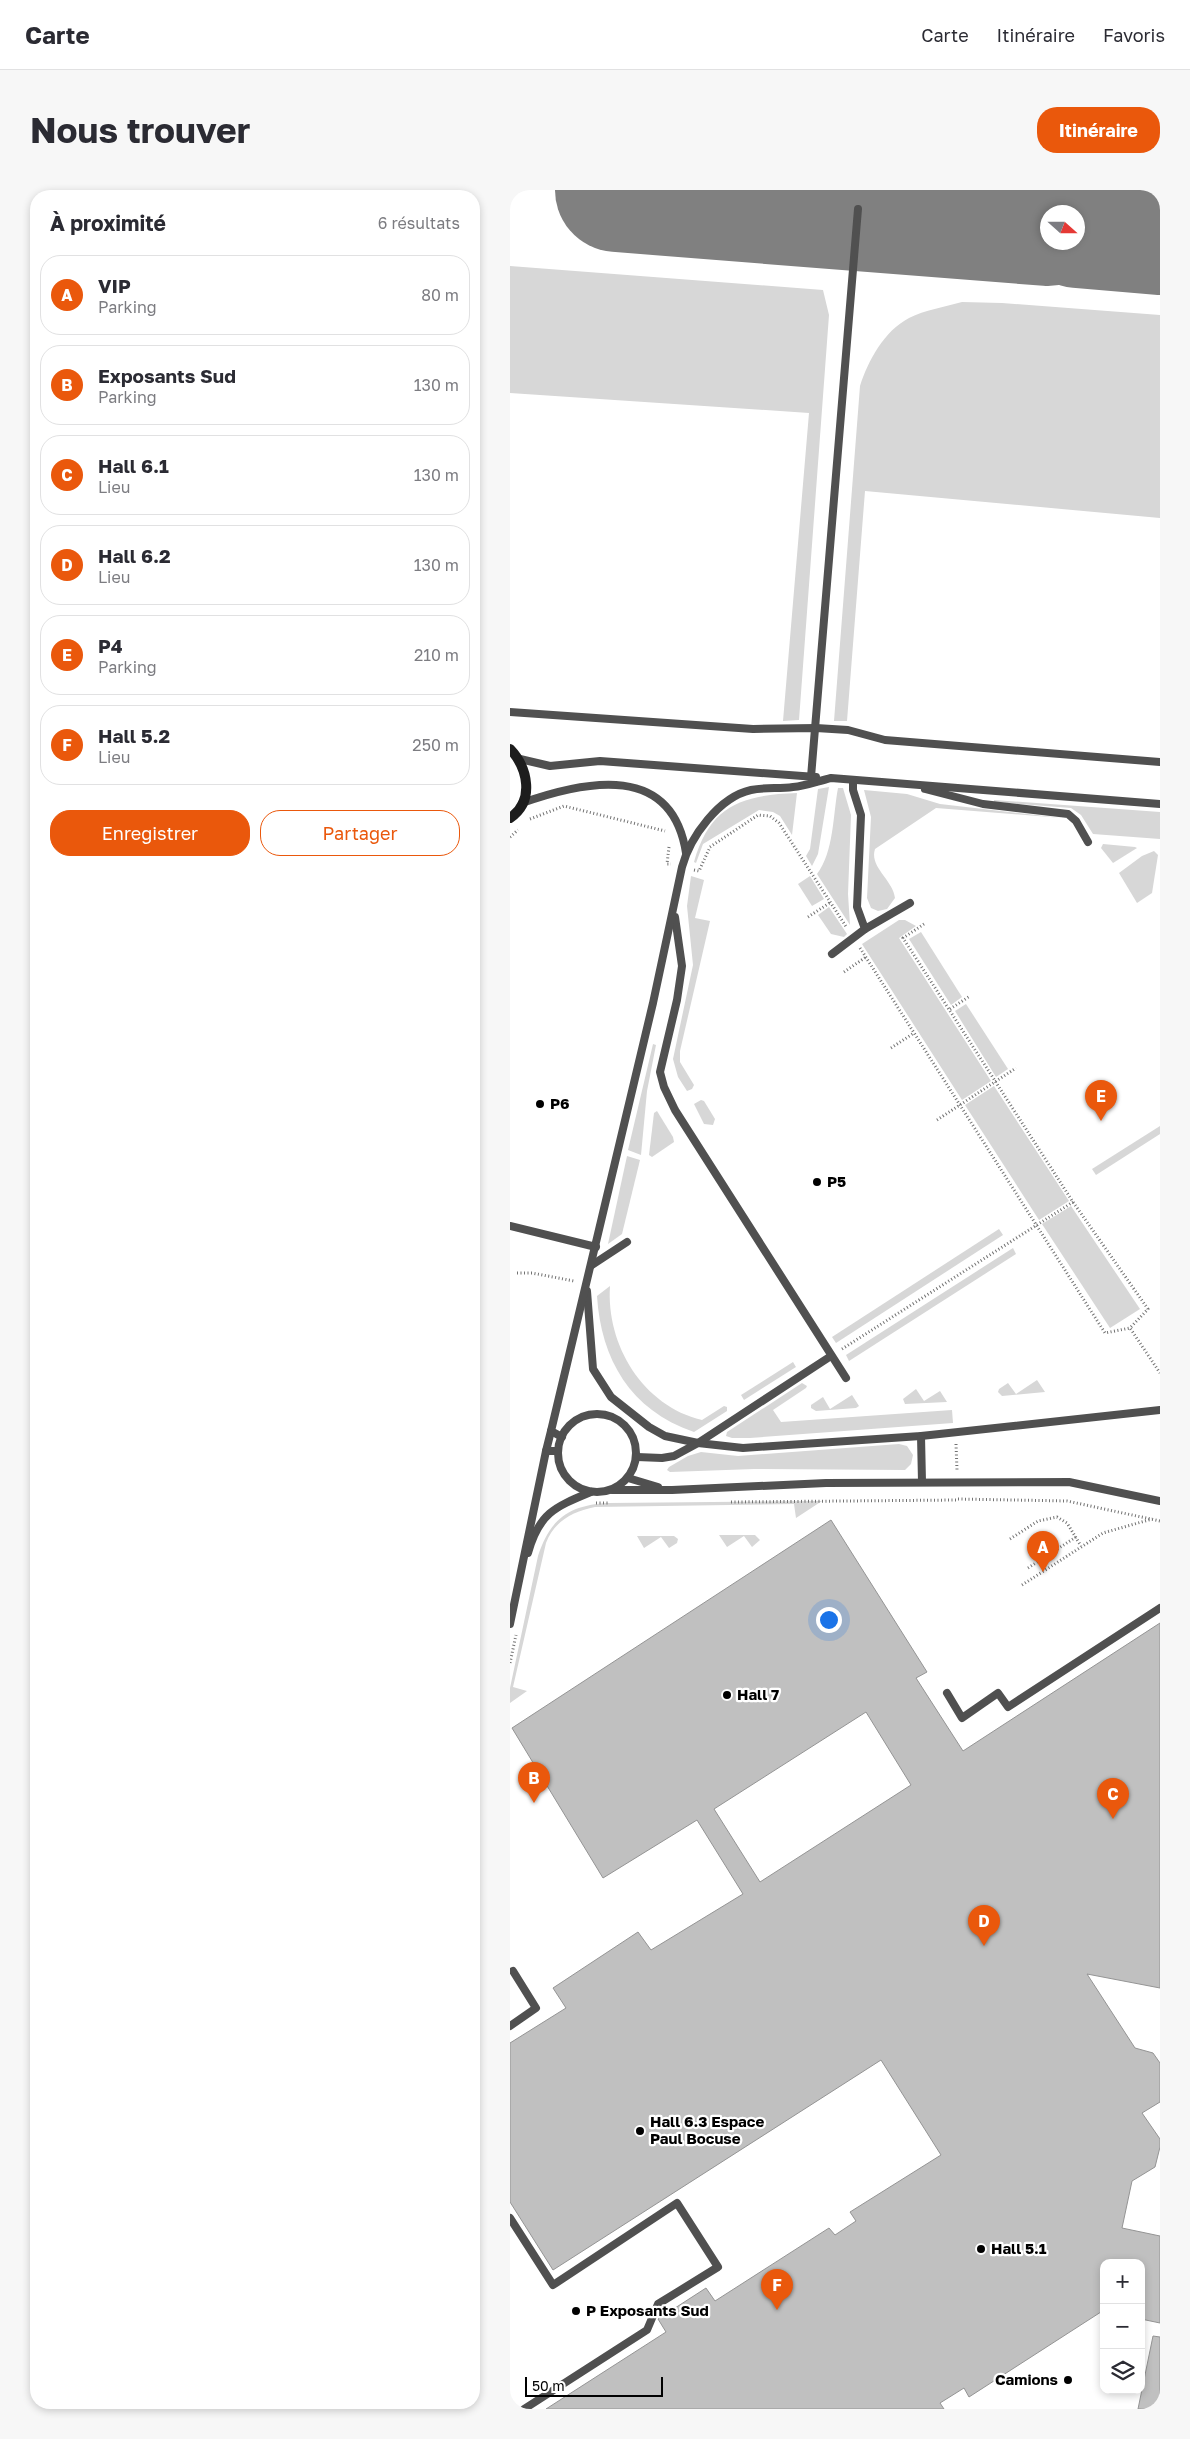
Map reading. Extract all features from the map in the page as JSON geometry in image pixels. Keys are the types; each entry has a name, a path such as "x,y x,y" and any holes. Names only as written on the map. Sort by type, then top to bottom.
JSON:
{"street":[{"path":"510,749 520,759 526,774 527,788 522,803 510,818"}],"lane":[{"path":"812,777 858,209"},
{"path":"510,712 753,729 816,728 848,730 885,740 1160,762"},
{"path":"520,759 550,766 600,761 1160,804"},
{"path":"514,1626 522,1559 546,1451 592,1265 686,853 711,815 749,790 794,787 830,778"},
{"path":"853,780 853,790 861,815 857,908 865,929"},
{"path":"907,784 983,804 1068,814 1076,821 1088,842"},
{"path":"522,803 563,790 600,786 629,787 644,791 664,803 673,813 682,833 686,853"},
{"path":"832,954 853,936 910,903"},
{"path":"674,910 682,966 677,1000 660,1072 664,1087 675,1110 846,1378"},
{"path":"510,1226 596,1247"},
{"path":"592,1265 627,1242"},
{"path":"586,1284 593,1369 611,1396 649,1427 665,1436 698,1443 743,1448 921,1436 1160,1410"},
{"path":"637,1457 662,1458 674,1456 698,1443 831,1356"},
{"path":"591,1492 580,1489 564,1474 558,1452 562,1437 568,1426 590,1414 608,1415 624,1424 632,1434 636,1445 637,1457 628,1478 612,1490"},
{"path":"551,1431 562,1437"},
{"path":"921,1436 922,1482"},
{"path":"546,1451 558,1452"},
{"path":"628,1478 672,1490"},
{"path":"518,1589 532,1539 539,1524 557,1506 591,1492 826,1483 1069,1482 1160,1501"},
{"path":"947,1693 962,1718 998,1693 1008,1707 1160,1608"},
{"path":"510,2026 536,2008 513,1971"},
{"path":"510,2218 553,2285 677,2203 718,2267 658,2304 647,2330 524,2409"}],"path":[{"path":"808,916 831,902 1105,1333 1130,1328 1148,1309 1073,1202 903,938 924,924"},
{"path":"844,972 866,957"},
{"path":"950,1009 970,996"},
{"path":"891,1048 914,1032"},
{"path":"937,1120 1016,1068"},
{"path":"831,1356 1073,1202"},
{"path":"517,1273 532,1273 586,1284"},
{"path":"1130,1328 1160,1373"},
{"path":"724,1502 958,1500"},
{"path":"589,1503 618,1503"},
{"path":"1010,1539 1038,1522 1057,1517 1067,1523 1081,1546"},
{"path":"1022,1585 1103,1533 1152,1519"},
{"path":"1028,1568 1076,1537"},
{"path":"510,1664 514,1626"}],"shaded area":[{"path":"510,266 823,290 829,315 799,720 783,721 809,413 510,393"},
{"path":"962,302 1002,303 1160,315 1160,518 865,491 847,721 834,721 860,386 872,357 885,339 900,324 922,313"},
{"path":"829,787 818,854 812,866 806,856 810,849 818,789"},
{"path":"838,788 843,788 851,815 848,894 850,925 817,874 823,865 830,844"},
{"path":"864,790 907,794 940,804 1062,818 936,808 875,849 875,862 890,885 895,898 887,909 878,911 871,908 867,898 871,817"},
{"path":"797,793 792,835 780,816 773,812 759,810 703,844 696,863 694,862 709,827 731,807 760,797"},
{"path":"994,800 1160,812 1160,839 1093,834 1081,815 1071,808 994,802"},
{"path":"1103,844 1137,848 1113,863 1101,848"},
{"path":"1154,851 1158,855 1152,893 1137,903 1119,873 1142,856"},
{"path":"691,876 704,880 695,918 710,921 680,1051 680,1062 694,1085 692,1089 687,1091 678,1077 673,1059 693,965 687,906"},
{"path":"810,876 824,899 812,906 798,884"},
{"path":"829,907 847,934 844,937 831,934 818,915"},
{"path":"899,920 905,920 916,926 899,938 991,1081 962,1100 862,944"},
{"path":"921,932 962,997 951,1005 909,939"},
{"path":"966,1004 1008,1069 996,1077 955,1011"},
{"path":"653,1044 656,1045 647,1091 641,1155 628,1150"},
{"path":"994,1086 1069,1201 1039,1220 965,1105"},
{"path":"701,1100 704,1101 715,1119 713,1125 704,1124 694,1104"},
{"path":"657,1111 673,1137 674,1142 652,1157 649,1155 654,1113"},
{"path":"1160,1126 1160,1134 1096,1175 1092,1169"},
{"path":"627,1156 640,1160 622,1234 608,1244"},
{"path":"1071,1206 1140,1309 1110,1328 1042,1224"},
{"path":"999,1229 1003,1235 836,1343 832,1337"},
{"path":"1013,1248 1016,1254 849,1361 846,1355"},
{"path":"610,1286 610,1308 614,1330 632,1370 646,1387 662,1401 681,1413 702,1420 724,1406 727,1407 727,1411 694,1432 652,1410 636,1396 623,1379 605,1341 597,1296"},
{"path":"793,1362 796,1367 744,1400 741,1395"},
{"path":"1037,1380 1045,1392 1002,1396 998,1392 999,1389 1008,1383 1016,1394"},
{"path":"802,1383 807,1386 806,1388 773,1410 781,1422 952,1410 953,1423 750,1438 726,1436 727,1432"},
{"path":"916,1389 924,1401 940,1391 947,1402 905,1404 903,1399"},
{"path":"852,1395 859,1406 856,1408 816,1411 811,1408 811,1405 823,1397 830,1409"},
{"path":"899,1444 907,1446 913,1455 911,1464 905,1470 754,1469 670,1472 667,1470 688,1456 701,1452 738,1456"},
{"path":"822,1501 796,1518 794,1504 595,1507 572,1514 559,1523 546,1543 513,1687 527,1691 510,1703 510,1688 538,1556 549,1532 563,1516 582,1507 608,1503"},
{"path":"719,1535 755,1535 760,1540 752,1547 744,1536 727,1547"},
{"path":"637,1536 674,1536 678,1539 677,1543 669,1548 661,1537 644,1548"}],"building":[{"path":"831,1520 927,1672 916,1678 963,1751 1160,1623 1160,1988 1087,1974 1135,2048 1153,2053 1160,2063 1160,2102 1142,2113 1160,2139 1160,2147 1155,2167 1132,2181 1122,2228 1160,2236 1160,2323 1145,2320 1145,2259 1100,2259 1100,2313 969,2397 964,2388 940,2403 944,2409 546,2409 666,2332 658,2319 706,2288 715,2301 829,2228 835,2235 856,2221 850,2212 941,2155 881,2060 553,2270 510,2202 510,2043 566,2008 553,1988 638,1932 651,1950 743,1894 697,1820 603,1878 512,1728","holes":["866,1712 911,1785 760,1882 714,1809"]},
{"path":"1153,2336 1160,2337 1160,2409 1138,2409 1141,2394 1145,2394 1145,2375"}],"taxiway":[{"path":"947,190 991,219"}],"runway":[{"path":"617,190 1040,223"},
{"path":"1085,227 1160,233"}],"place":[{"name":"P6","path":"540,1104"},
{"name":"P4","path":"1101,1121"},
{"name":"P5","path":"817,1182"},
{"name":"VIP","path":"1043,1572"},
{"name":"Hall 7","path":"727,1695"},
{"name":"Exposants Sud","path":"534,1803"},
{"name":"Hall 6.1","path":"1113,1819"},
{"name":"Hall 6.2","path":"984,1946"},
{"name":"Hall 6.3 Espace Paul Bocuse","path":"640,2131"},
{"name":"Hall 5.1","path":"981,2249"},
{"name":"Hall 5.2","path":"777,2310"},
{"name":"P Exposants Sud","path":"576,2311"},
{"name":"Camions","path":"1068,2380"}]}
